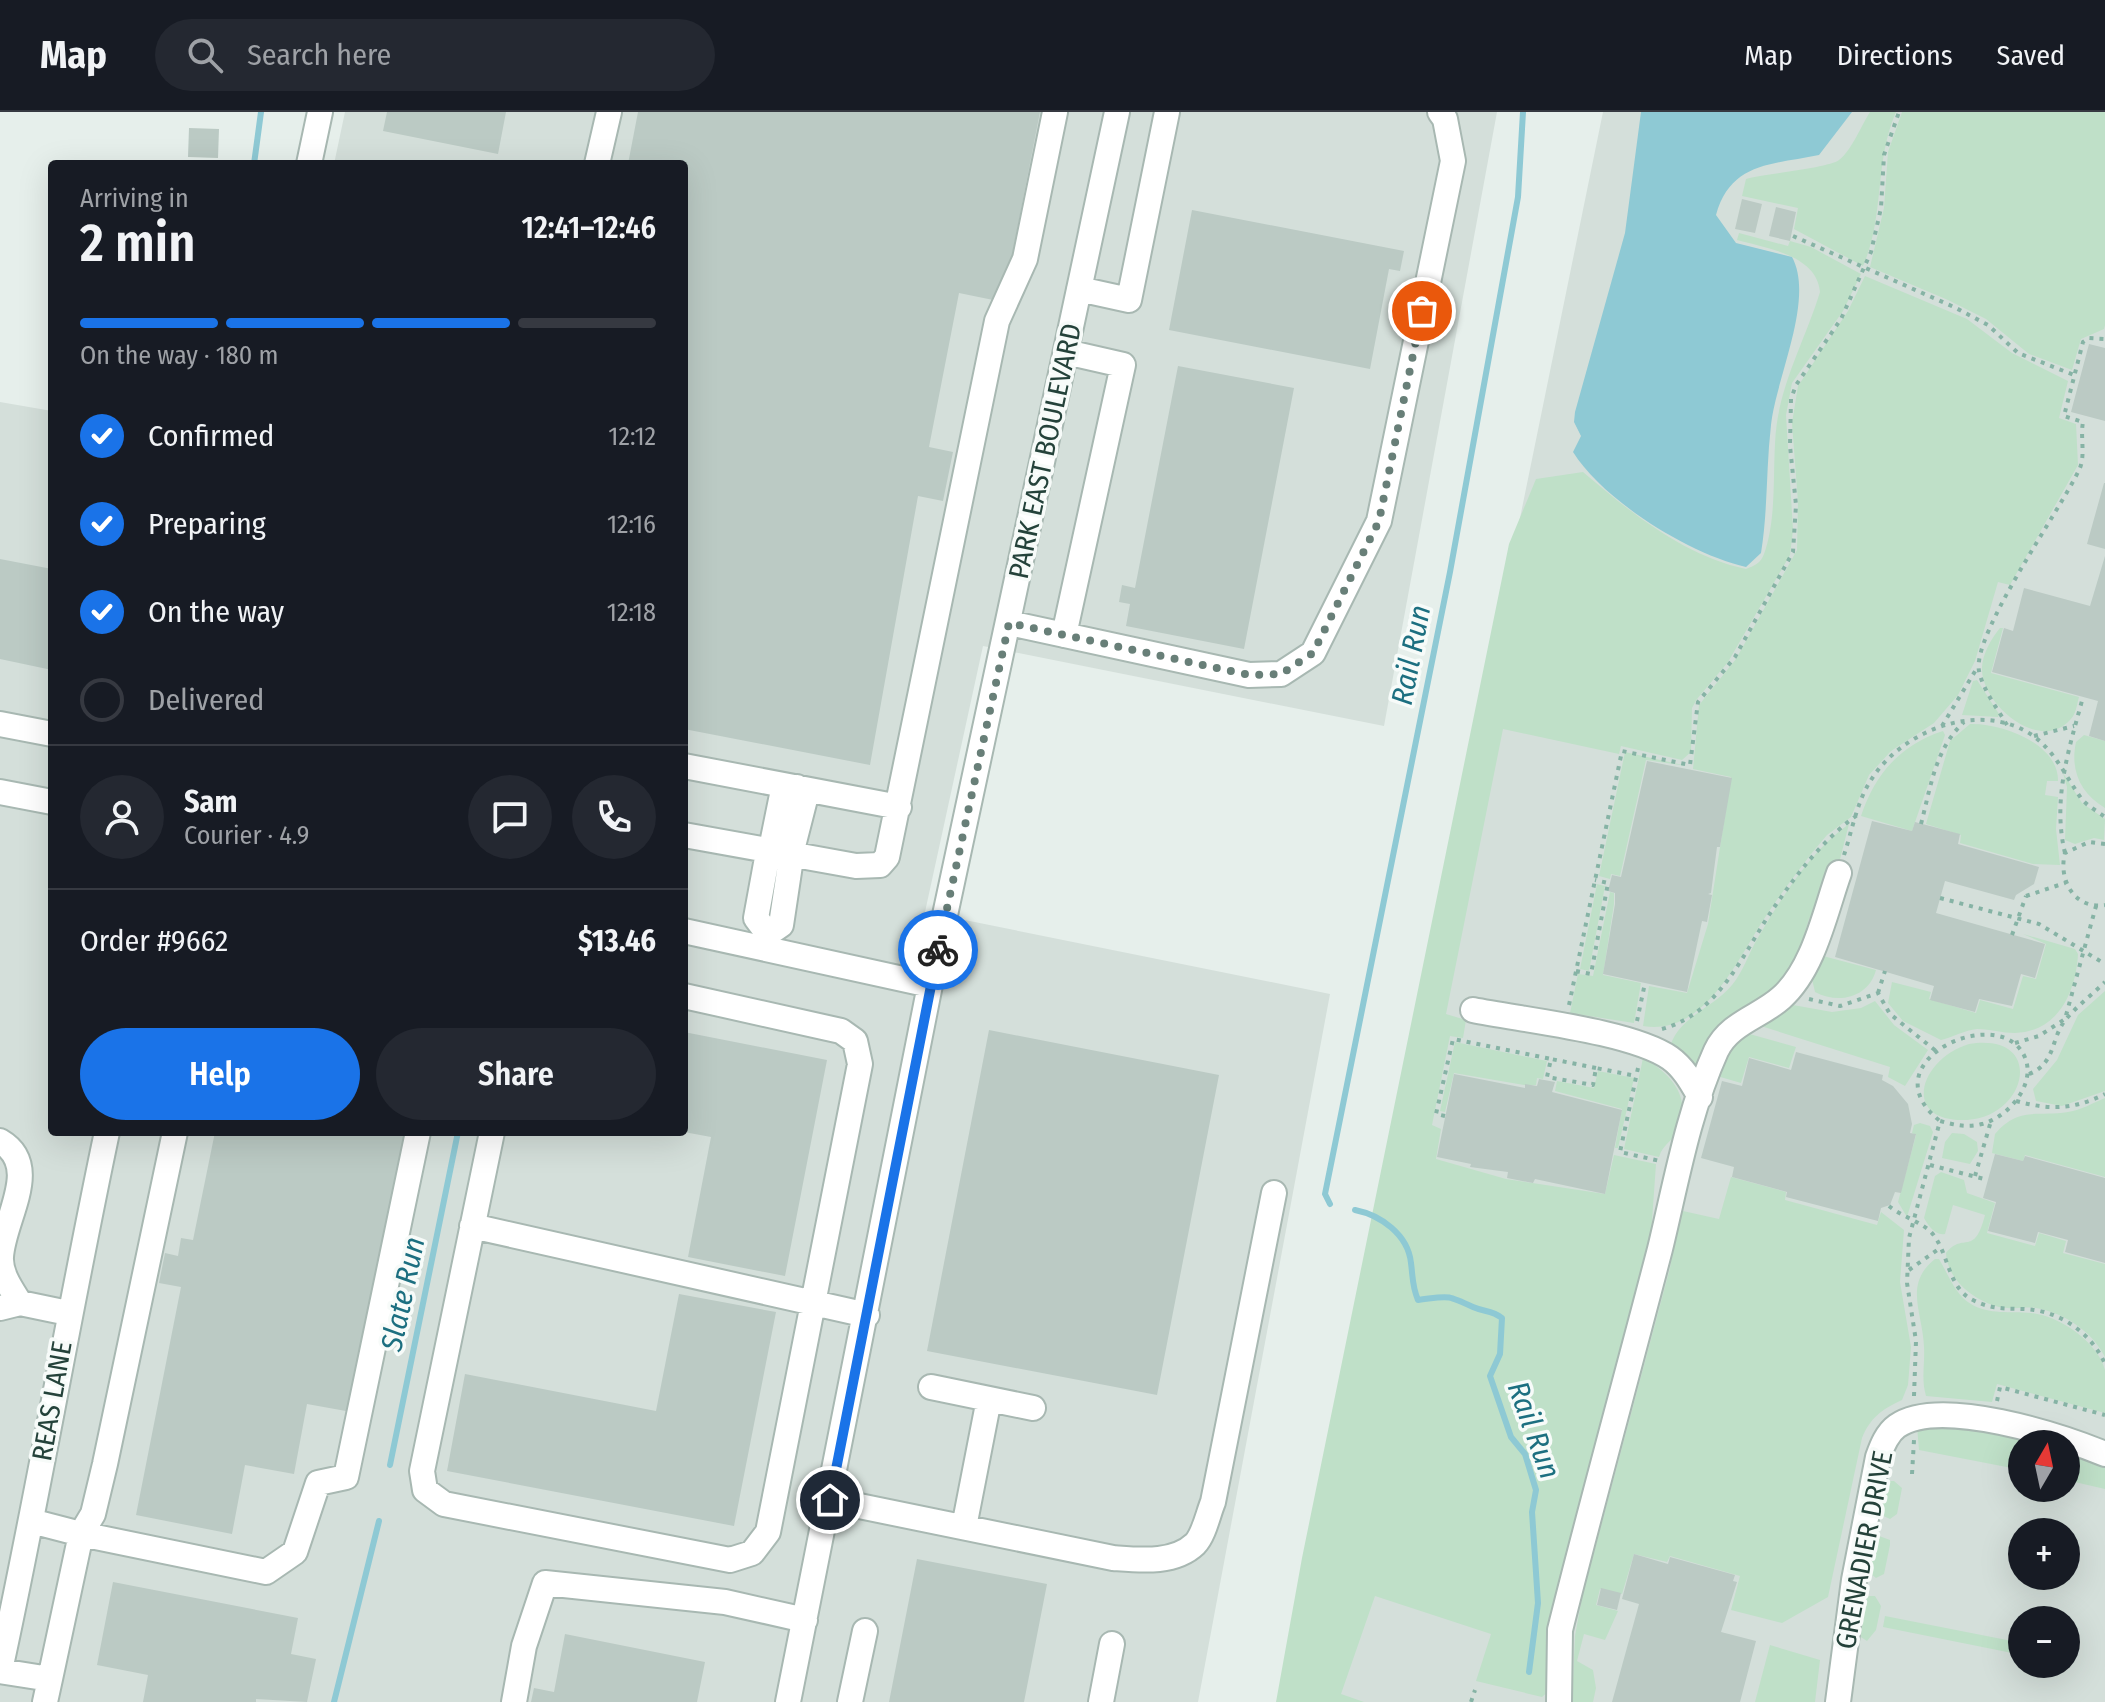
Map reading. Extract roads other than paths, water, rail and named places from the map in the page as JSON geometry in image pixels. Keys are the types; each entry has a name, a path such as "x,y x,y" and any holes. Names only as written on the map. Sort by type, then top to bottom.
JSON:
{"street":[{"path":"310,160 320,112"},
{"path":"598,160 609,112"},
{"path":"688,836 856,866 880,865 887,857 997,321 1025,259 1055,112"},
{"name":"PARK EAST BOULEVARD","path":"788,1702 930,985 1117,112"},
{"path":"1079,289 1129,300 1167,112"},
{"path":"1009,623 1249,675 1281,674 1313,653 1379,521 1453,161 1445,119 1440,112"},
{"path":"1064,635 1123,365 1066,352"},
{"path":"0,724 48,733"},
{"path":"688,767 899,807"},
{"path":"767,941 781,925 790,865 772,844 783,790 797,787"},
{"path":"0,792 48,801"},
{"path":"1559,1702 1560,1630 1679,1166 1700,1097 1718,1047 1736,1026 1781,999 1791,986 1811,951 1839,873"},
{"path":"688,931 767,941 930,985"},
{"path":"491,1136 422,1471 425,1490 444,1504 730,1560 752,1553 768,1532 860,1064 855,1041 841,1031 688,997"},
{"path":"1473,1010 1636,1042 1670,1058 1685,1072 1700,1097"},
{"name":"REAS LANE","path":"0,1670 31,1521 68,1313 106,1136"},
{"path":"0,1670 48,1690 81,1534 93,1514 105,1464 174,1136"},
{"path":"31,1521 266,1572 295,1552 318,1483 346,1477 417,1136"},
{"path":"0,1141 12,1148 22,1169 1,1258 10,1306 68,1313"},
{"path":"830,1500 1113,1558 1143,1560 1177,1556 1197,1543 1213,1502 1274,1193"},
{"path":"472,1226 867,1315"},
{"path":"931,1387 1033,1408"},
{"path":"964,1527 989,1399"},
{"name":"GRENADIER DRIVE","path":"1838,1702 1854,1580 1878,1457 1885,1440 1915,1405 2051,1433 2105,1454"},
{"path":"514,1702 524,1646 545,1583 725,1602 805,1620"},
{"path":"850,1702 865,1631"},
{"path":"1101,1702 1112,1644"}],"water":[{"path":"1641,112 1852,112 1819,155 1769,164 1743,175 1723,198 1716,215 1736,243 1792,257 1798,274 1797,316 1771,425 1761,553 1746,567 1699,550 1650,523 1605,489 1573,452 1581,436 1574,422 1575,412 1625,233"}],"waterway":[{"name":"Slate Run","path":"255,160 261,112"},
{"name":"Rail Run","path":"1330,1204 1325,1194 1450,572 1518,197 1523,112"},
{"name":"Slate Run","path":"390,1465 457,1136"},
{"name":"Rail Run","path":"1355,1210 1383,1221 1399,1235 1409,1253 1418,1300 1451,1298 1502,1318 1500,1354 1490,1376 1511,1437 1525,1454 1536,1490 1532,1512 1538,1603 1529,1672"},
{"name":"Slate Run","path":"334,1702 379,1521"}]}
